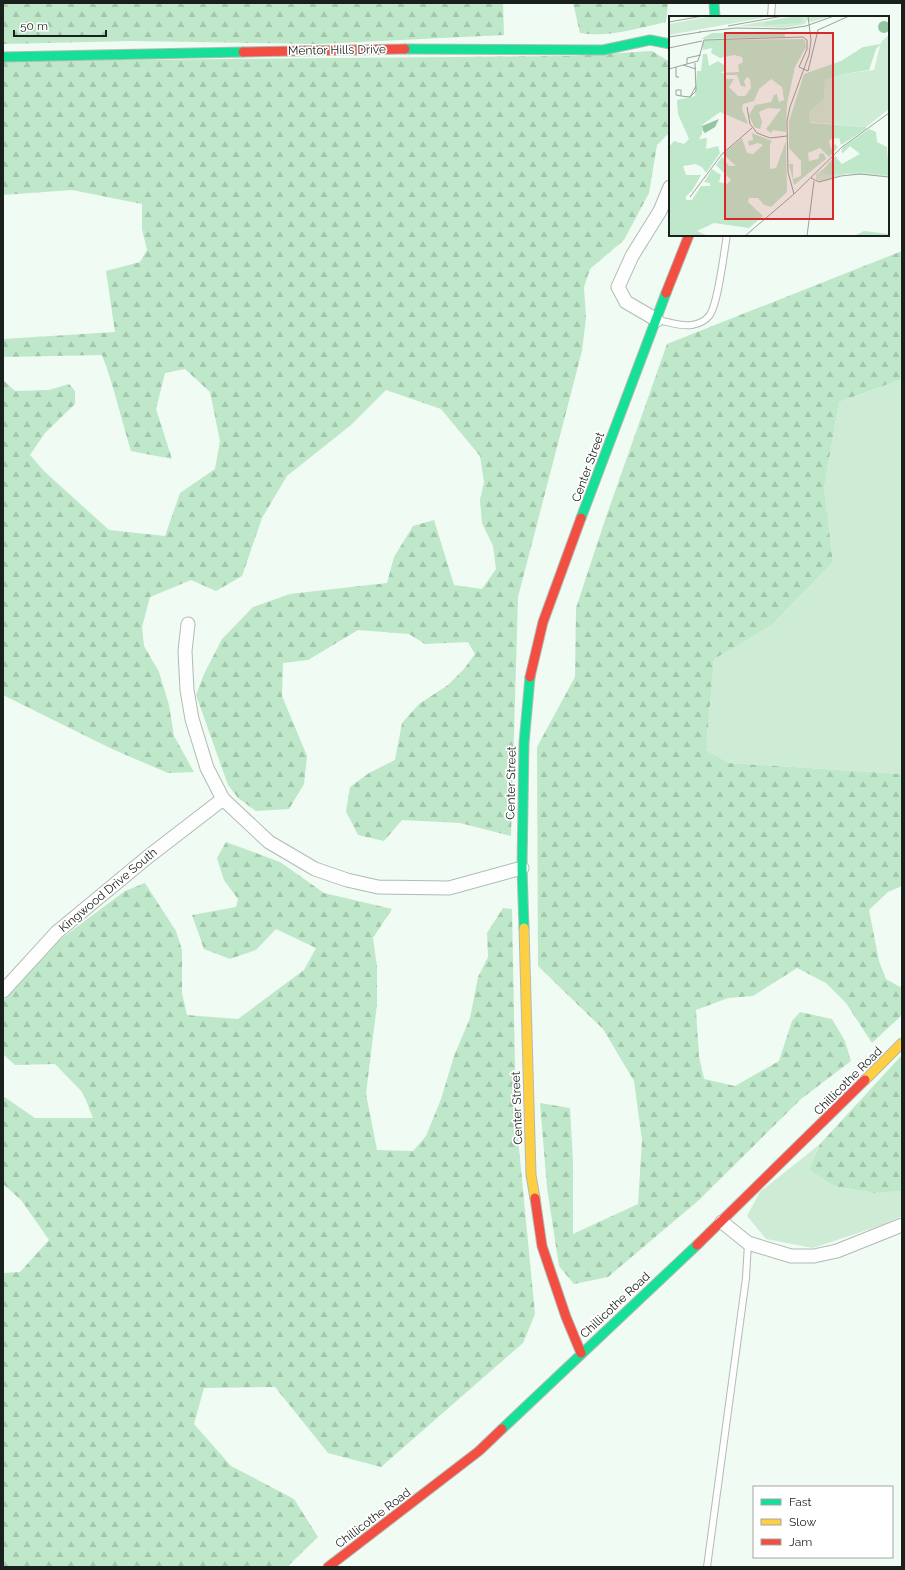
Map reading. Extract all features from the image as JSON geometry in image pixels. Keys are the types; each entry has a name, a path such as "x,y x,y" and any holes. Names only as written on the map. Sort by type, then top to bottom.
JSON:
{"main road":[{"path":"714,3 715,16"},
{"name":"Mentor Hills Drive","path":"3,57 383,49 603,50 650,40 669,44"},
{"name":"Center Street","path":"581,1353 566,1317 542,1246 536,1211 528,1125 522,868 524,743 529,682 543,622 690,236"},
{"name":"Chillicothe Road","path":"328,1567 479,1451 581,1353 722,1222 902,1044"}],"street":[{"path":"657,320 626,302 618,287 632,256 660,211 669,189"},
{"path":"188,624 185,651 187,690 192,719 207,768 223,799 269,842 315,869 347,880 378,887 449,888 522,868"},
{"name":"Kingwood Drive South","path":"3,991 57,932 149,856 223,799"},
{"path":"722,1222 748,1243 791,1256 814,1256 837,1251 902,1225"}],"lane":[{"path":"771,16 772,3"},
{"path":"657,320 685,325 701,322 708,317 712,310 715,298 727,236"},
{"path":"707,1567 746,1278 748,1243"}],"green space":[{"path":"3,3 503,3 504,35 319,44 132,41 3,44"},
{"path":"573,3 668,3 666,22 623,32 591,34 580,33"},
{"path":"652,51 669,61 669,133 657,145 649,193 624,240 590,269 584,287 586,318 582,351 518,597 511,836 460,823 402,820 384,841 358,835 346,811 350,787 369,773 395,760 402,723 419,704 448,685 464,669 475,654 468,642 425,644 409,634 358,630 308,660 283,663 282,696 307,756 304,784 289,809 256,811 238,798 228,785 196,695 204,674 222,639 253,607 290,594 387,583 394,557 413,526 434,520 454,585 482,589 496,569 493,546 482,523 480,500 484,482 480,456 441,409 386,390 351,425 287,476 262,518 242,576 216,591 191,580 150,597 142,627 144,646 159,672 169,705 174,736 194,772 168,773 112,749 3,695 3,380 15,391 49,390 69,384 75,391 75,404 45,433 30,455 45,472 109,530 165,536 180,493 215,469 220,441 210,392 185,369 165,373 156,409 172,459 131,451 102,355 3,357 3,339 115,332 106,271 140,262 147,250 142,229 142,204 72,190 3,195 3,61 573,56"},
{"path":"902,251 902,379 839,402 824,488 833,562 771,625 714,659 706,750 729,763 902,774 902,886 888,892 869,910 879,961 886,979 900,987 902,985 902,1015 872,1043 846,1003 826,983 797,968 753,996 728,998 696,1010 699,1056 704,1079 735,1086 779,1061 792,1021 800,1012 832,1019 845,1041 851,1061 801,1099 699,1200 608,1277 574,1284 559,1266 547,1188 540,1103 570,1108 573,1162 573,1234 638,1204 642,1140 634,1081 603,1029 538,966 537,747 575,677 576,608 606,517 667,344"},
{"path":"902,379 902,774 729,763 706,750 714,659 771,624 833,562 824,488 839,402"},
{"path":"226,842 280,862 324,893 392,909 373,938 377,967 377,1004 366,1094 377,1150 413,1151 426,1136 441,1099 454,1056 470,1018 478,977 488,957 487,933 503,908 512,909 516,1118 535,1314 523,1343 381,1467 328,1453 275,1387 204,1388 194,1424 231,1466 294,1499 318,1537 287,1567 3,1567 3,1273 20,1272 49,1240 21,1200 3,1184 3,1096 35,1118 93,1118 83,1093 55,1064 15,1065 3,1054 3,1001 58,941 125,891 145,883 176,931 182,950 182,993 187,1015 238,1019 304,970 316,948 276,929 256,950 230,959 204,949 192,915 236,907 238,899 224,880 217,858"},
{"path":"902,1055 902,1191 875,1193 834,1186 809,1170 820,1144"},
{"path":"820,1144 809,1170 834,1186 875,1193 902,1191 902,1216 882,1225 813,1248 766,1239 747,1216 760,1192"}],"traffic: fast":[{"path":"714,3 715,16"},
{"path":"405,49 603,50 650,40 669,44"},
{"path":"3,57 243,52"},
{"path":"581,518 666,293"},
{"path":"524,928 522,868 524,743 530,677"},
{"path":"502,1429 697,1245"}],"traffic: slow":[{"path":"524,928 531,1175 535,1198"},
{"path":"865,1080 902,1043"}],"traffic: jam":[{"path":"243,52 405,49"},
{"path":"666,293 689,236"},
{"path":"530,677 543,622 581,518"},
{"path":"697,1245 865,1080"},
{"path":"535,1198 542,1246 566,1317 581,1353"},
{"path":"328,1567 479,1451 502,1429"}]}
